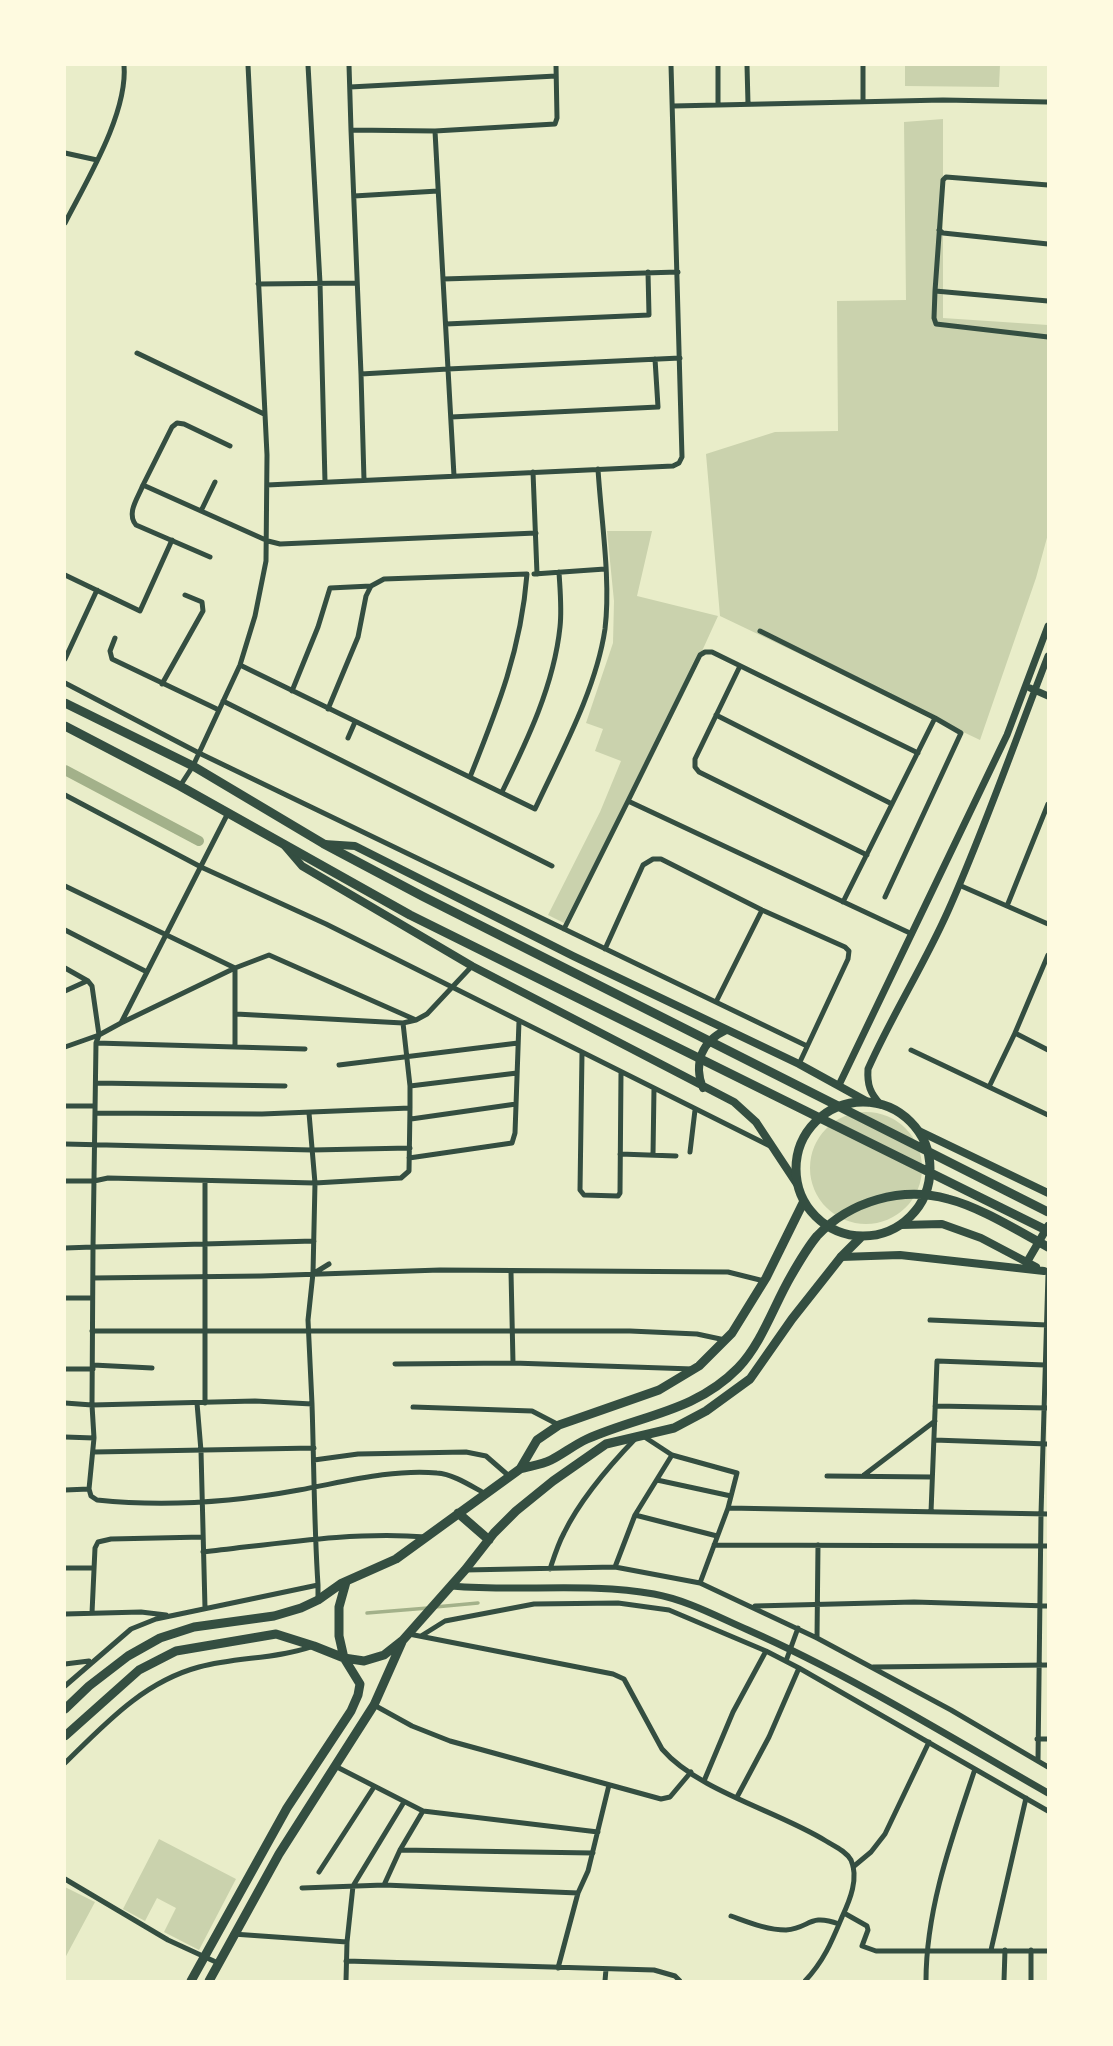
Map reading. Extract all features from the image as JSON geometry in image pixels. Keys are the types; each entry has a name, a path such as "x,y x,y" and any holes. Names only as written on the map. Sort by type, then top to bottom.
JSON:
{"main road":[{"path":"65,704 193,766 324,844 422,896 1048,1212"},
{"path":"65,726 180,786 410,915 1048,1228 1027,1262"},
{"path":"281,842 302,866 472,966 734,1102 756,1122 797,1184"},
{"path":"324,844 355,846 573,956 799,1064 868,1102 902,1115 919,1131 1048,1193"},
{"path":"703,1088 698,1071 701,1054 711,1039 726,1030"},
{"path":"868,1102 840,1106 817,1121 801,1143 797,1157 797,1184 799,1193 817,1217 849,1235 862,1236 882,1233 901,1225 942,1224 981,1238 1046,1272"},
{"path":"901,1225 920,1206 930,1182 929,1155 919,1131"},
{"path":"520,1469 548,1462 586,1440 678,1408 708,1394 740,1366 759,1338 804,1253 832,1223 849,1212 887,1197 917,1194 948,1198 1048,1247"},
{"path":"65,1709 89,1686 128,1656 160,1638 194,1627 274,1616 318,1601 346,1582 396,1559 520,1469 537,1440 559,1425 659,1390 693,1369 732,1333 764,1281 804,1201"},
{"path":"209,1981 279,1854 374,1706 412,1634 489,1540 516,1511 606,1444 674,1429 706,1411 750,1379 841,1256 862,1236"},
{"path":"841,1256 900,1255 1046,1272"},
{"path":"458,1513 489,1540"},
{"path":"191,1981 281,1818 358,1695 360,1684 344,1658 339,1636 339,1607 346,1582"},
{"path":"65,1736 139,1670 176,1651 276,1634 344,1658 364,1661 384,1655 412,1634"}],"street":[{"path":"65,223 68,209 97,160 116,115 124,65"},
{"path":"180,786 193,766 240,665 255,616 268,541 248,65"},
{"path":"308,65 320,283 325,482"},
{"path":"349,65 364,480"},
{"path":"351,131 435,131 555,124 556,65"},
{"path":"267,485 673,466 679,463 682,457 671,65"},
{"path":"718,65 719,105"},
{"path":"747,65 748,104"},
{"path":"863,65 863,102"},
{"path":"350,87 556,76"},
{"path":"673,106 943,100 1048,102"},
{"path":"435,131 454,476"},
{"path":"65,153 97,160"},
{"path":"1048,185 946,177 943,180 934,318 936,324 1048,337"},
{"path":"354,196 438,191"},
{"path":"939,230 943,233 1048,244"},
{"path":"446,324 649,315 648,272"},
{"path":"443,278 678,272"},
{"path":"258,284 357,283"},
{"path":"936,291 1048,301"},
{"path":"137,353 264,414"},
{"path":"362,374 680,358"},
{"path":"451,417 657,407 655,359"},
{"path":"210,557 136,525 131,520 131,513 172,426 184,424 230,446"},
{"path":"240,665 535,808 570,734 594,672 605,630 607,594 598,469"},
{"path":"533,472 537,574"},
{"path":"201,511 215,482"},
{"path":"143,485 268,541 292,544 536,533"},
{"path":"65,575 140,611 172,540"},
{"path":"292,691 318,627 330,588 371,586 384,579 605,569"},
{"path":"502,792 544,695 558,643 561,623 559,572"},
{"path":"470,777 515,656 524,612 527,574"},
{"path":"328,709 358,636 366,596 371,586"},
{"path":"65,659 97,590"},
{"path":"162,684 202,611 202,602 185,595"},
{"path":"881,1105 867,1085 868,1069 928,955 959,885 1031,684 1048,626"},
{"path":"760,631 935,718 958,731 961,736 885,897"},
{"path":"115,638 110,651 112,659 219,710"},
{"path":"564,929 700,655 705,652 712,652 918,753"},
{"path":"839,1085 1031,684 1048,656"},
{"path":"740,666 695,760 695,767 699,772 867,855"},
{"path":"65,683 199,753 807,1046"},
{"path":"1031,684 1048,688"},
{"path":"1031,684 1048,696"},
{"path":"223,701 552,866"},
{"path":"716,715 892,804"},
{"path":"843,902 935,718"},
{"path":"348,738 355,722"},
{"path":"65,795 201,867 326,924 773,1147"},
{"path":"628,801 912,934"},
{"path":"1007,906 1048,804"},
{"path":"121,1023 228,813"},
{"path":"605,949 643,865 653,859 661,859 845,947 849,951 848,959 799,1064"},
{"path":"959,885 1048,924"},
{"path":"65,886 235,968"},
{"path":"716,1002 762,909"},
{"path":"65,930 147,972"},
{"path":"65,1047 99,1035 235,968 270,955 416,1020"},
{"path":"989,1087 1048,955"},
{"path":"236,1014 403,1023 427,1014 472,966"},
{"path":"65,968 88,981 94,995 99,1035 96,1043 91,1298 94,1438 89,1489 91,1496 97,1500 202,1502 363,1478 435,1473 447,1475 486,1494"},
{"path":"235,968 235,1046"},
{"path":"65,991 88,981"},
{"path":"409,1158 512,1143 515,1133 519,1021"},
{"path":"65,1181 108,1178 315,1183 401,1178 409,1171 411,1119 411,1086 403,1023"},
{"path":"1015,1033 1048,1050"},
{"path":"96,1043 305,1049"},
{"path":"339,1065 518,1043"},
{"path":"911,1050 1048,1115"},
{"path":"582,1053 582,1194 619,1195 621,1072"},
{"path":"411,1086 517,1073"},
{"path":"96,1083 285,1086"},
{"path":"653,1155 654,1088"},
{"path":"411,1119 516,1104"},
{"path":"65,1106 95,1110 309,1113 411,1108"},
{"path":"690,1152 695,1110"},
{"path":"309,1113 315,1183 309,1332 318,1601"},
{"path":"65,1144 312,1150 410,1148"},
{"path":"620,1154 676,1156"},
{"path":"205,1182 205,1403"},
{"path":"65,1248 314,1241"},
{"path":"313,1273 329,1264"},
{"path":"93,1278 440,1270 728,1272 764,1281"},
{"path":"511,1272 513,1363"},
{"path":"1038,1761 1041,1514 1046,1444 1046,1272"},
{"path":"65,1297 91,1298"},
{"path":"930,1320 1047,1325"},
{"path":"92,1331 669,1332 726,1340"},
{"path":"931,1512 937,1361 1045,1365"},
{"path":"396,1364 513,1363 693,1369"},
{"path":"65,1369 152,1368"},
{"path":"65,1404 255,1401 312,1404"},
{"path":"197,1403 201,1451 205,1608"},
{"path":"935,1406 1046,1408"},
{"path":"413,1407 532,1411 559,1425"},
{"path":"864,1475 935,1421"},
{"path":"550,1569 564,1533 578,1510 607,1470 641,1436 672,1455 737,1473 728,1508 700,1583"},
{"path":"65,1437 94,1438"},
{"path":"934,1440 1046,1444"},
{"path":"94,1452 314,1448"},
{"path":"314,1460 358,1454 466,1452 486,1456 510,1477"},
{"path":"615,1567 635,1515 672,1455"},
{"path":"827,1476 932,1477"},
{"path":"657,1479 731,1496"},
{"path":"65,1490 89,1489"},
{"path":"728,1508 1048,1514"},
{"path":"635,1515 717,1536"},
{"path":"203,1552 315,1539 398,1535 426,1537"},
{"path":"92,1613 95,1548 98,1542 203,1537"},
{"path":"714,1545 1048,1546"},
{"path":"817,1638 818,1545"},
{"path":"466,1570 615,1567 700,1583 798,1628 872,1667 1048,1767"},
{"path":"65,1568 94,1568"},
{"path":"65,1686 131,1629 170,1615 318,1585"},
{"path":"450,1589 591,1590 657,1595 690,1604 791,1651 942,1731 1048,1793"},
{"path":"752,1606 914,1602 1048,1606"},
{"path":"412,1634 445,1621 534,1604 618,1603 669,1610 786,1661 1048,1811"},
{"path":"65,1614 141,1612 170,1615"},
{"path":"786,1661 798,1628"},
{"path":"412,1634 613,1674 624,1679 669,1758 704,1781 810,1831 845,1853 853,1867 853,1884 827,1955 808,1980"},
{"path":"65,1763 132,1699 167,1678 200,1667 276,1656 314,1646"},
{"path":"704,1781 733,1712 766,1651"},
{"path":"65,1664 92,1661"},
{"path":"872,1667 1048,1665"},
{"path":"737,1797 769,1737 799,1668"},
{"path":"374,1706 412,1726 450,1741 666,1800 691,1772"},
{"path":"1037,1739 1048,1740"},
{"path":"853,1867 872,1852 885,1834 929,1742"},
{"path":"335,1766 423,1811 598,1832"},
{"path":"926,1981 926,1950 942,1869 975,1769"},
{"path":"558,1968 578,1893 589,1871 609,1785"},
{"path":"319,1872 374,1787"},
{"path":"991,1950 1026,1798"},
{"path":"346,1981 353,1886 404,1802"},
{"path":"384,1885 400,1850 423,1811"},
{"path":"400,1850 593,1853"},
{"path":"65,1879 168,1940 218,1963"},
{"path":"302,1888 384,1885 578,1893"},
{"path":"844,1913 867,1926 868,1930 862,1942 864,1948 876,1951 1048,1951"},
{"path":"731,1916 778,1929 793,1928 819,1919 839,1924"},
{"path":"233,1934 347,1942"},
{"path":"1004,1981 1005,1950"},
{"path":"1031,1950 1031,1981"},
{"path":"346,1961 654,1970 675,1976 680,1981"},
{"path":"605,1981 606,1969"}],"green space":[{"path":"905,65 1000,65 999,87 905,86"},
{"path":"943,119 943,318 1048,325 1048,534 1036,578 980,740 720,616 706,454 775,432 838,431 837,301 906,300 904,122"},
{"path":"607,531 652,531 637,596 718,616 692,673 564,923 548,915 600,812 621,761 595,751 603,729 586,723 613,643 614,601"},
{"path":"866,1112 888,1116 906,1128 918,1146 922,1168 918,1190 906,1208 888,1220 866,1224 844,1220 826,1208 814,1190 810,1168 814,1146 826,1128 844,1116"},
{"path":"159,1839 236,1879 199,1950 164,1932 176,1908 157,1898 145,1921 123,1909"},
{"path":"65,1887 95,1902 65,1958"}],"waterway":[{"path":"65,770 199,841"},
{"path":"435,1607 478,1603"},
{"path":"367,1613 428,1608"}]}
